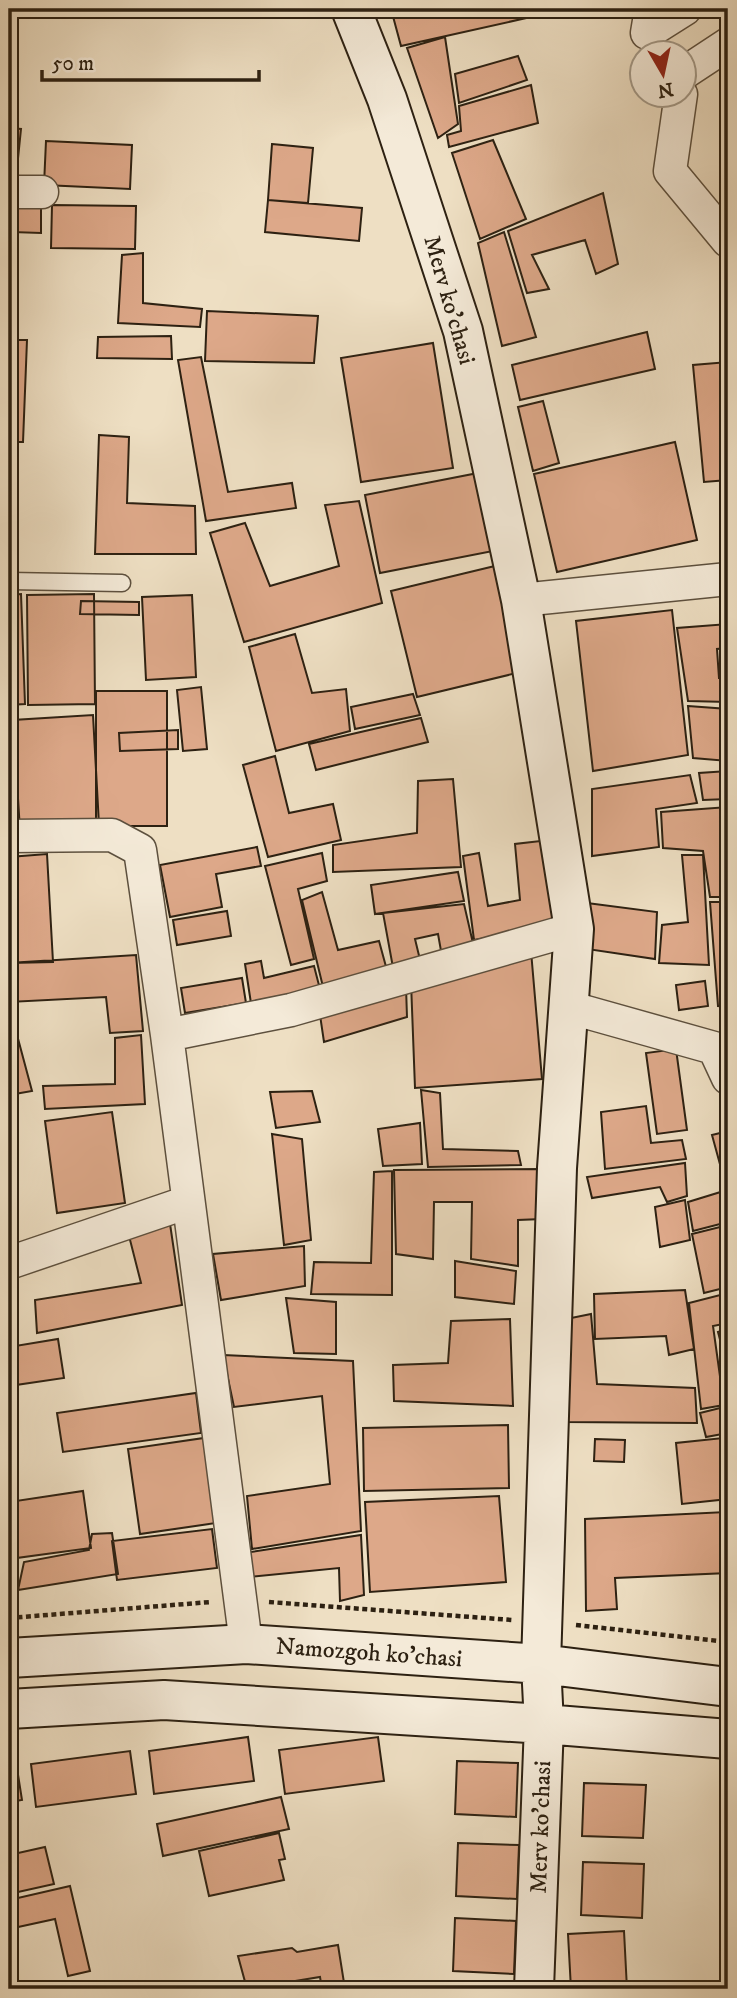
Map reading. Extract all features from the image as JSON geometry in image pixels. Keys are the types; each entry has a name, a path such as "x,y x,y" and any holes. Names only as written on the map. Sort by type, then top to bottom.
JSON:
{"street":[{"name":"Merv ko'chasi","path":"351,9 387,99 463,331 522,600 573,929 557,1168 541,1664 544,1724 534,1989"},
{"path":"653,31 685,9"},
{"path":"698,64 728,44"},
{"path":"679,108 670,171 728,241"},
{"path":"9,192 42,192"},
{"path":"522,600 728,579"},
{"path":"9,836 113,835 141,850 246,1644"},
{"path":"167,1035 291,1010 573,929"},
{"path":"568,1007 714,1048 728,1078"},
{"path":"9,1263 188,1202"},
{"name":"Namozgoh ko'chasi","path":"9,1658 246,1644 541,1664 728,1687"},
{"path":"9,1709 164,1700 544,1724 728,1739"}],"lane":[{"path":"9,581 122,583"}],"path":[{"path":"9,1618 240,1600 542,1622 728,1642"}],"building":[{"path":"391,9 530,9 531,17 401,46"},
{"path":"535,9 598,9 536,16"},
{"path":"445,37 458,124 438,138 407,48"},
{"path":"518,56 527,80 459,103 455,74"},
{"path":"531,85 538,123 449,147 447,135 461,131 459,106"},
{"path":"9,128 21,129 16,178 9,178"},
{"path":"493,140 526,219 480,239 452,153"},
{"path":"46,141 132,145 130,189 44,185"},
{"path":"272,144 313,148 308,203 268,200"},
{"path":"603,193 618,264 596,274 585,240 532,255 549,289 527,293 508,231"},
{"path":"9,197 41,197 41,233 12,232 10,329"},
{"path":"268,200 362,208 359,241 265,232"},
{"path":"52,205 136,206 135,249 51,248"},
{"path":"504,232 536,337 502,346 478,243"},
{"path":"143,253 143,303 202,309 200,327 118,323 122,255"},
{"path":"207,311 318,316 314,363 205,361"},
{"path":"647,332 655,369 520,400 512,365"},
{"path":"171,336 172,359 97,358 98,337"},
{"path":"9,340 27,340 23,442 9,442"},
{"path":"433,343 453,468 361,482 341,358"},
{"path":"201,357 228,492 292,483 296,508 206,521 178,360"},
{"path":"728,362 728,480 704,482 693,365"},
{"path":"543,401 559,463 533,471 518,407"},
{"path":"99,435 129,437 127,503 195,506 196,554 95,554"},
{"path":"675,442 697,540 557,572 534,474"},
{"path":"478,473 493,551 380,573 365,495"},
{"path":"359,501 382,603 244,642 210,533 245,523 270,586 339,566 325,505"},
{"path":"499,565 525,671 417,697 391,591"},
{"path":"21,594 25,704 9,705 9,595"},
{"path":"94,594 95,704 28,705 27,595"},
{"path":"192,595 196,677 146,680 142,597"},
{"path":"81,601 139,602 139,615 80,614"},
{"path":"672,610 688,755 593,771 576,621"},
{"path":"728,624 728,648 717,649 719,678 728,678 728,702 688,701 677,628"},
{"path":"295,634 312,693 346,689 350,731 276,751 249,647"},
{"path":"201,687 207,749 183,751 177,690"},
{"path":"96,691 167,691 167,826 96,826"},
{"path":"413,694 420,715 355,729 351,707"},
{"path":"9,704 13,823 9,823"},
{"path":"688,706 728,709 728,761 693,758"},
{"path":"93,715 99,825 20,830 13,720"},
{"path":"421,718 428,742 316,770 309,744"},
{"path":"178,730 178,749 120,751 119,733"},
{"path":"275,756 289,813 333,804 341,840 268,857 243,765"},
{"path":"728,771 728,799 703,800 699,773"},
{"path":"690,775 697,803 656,809 659,847 592,856 592,789"},
{"path":"453,779 461,867 333,872 333,845 417,833 418,781"},
{"path":"728,807 728,897 710,897 703,851 663,848 661,812"},
{"path":"549,840 557,927 474,940 463,856 479,853 488,906 520,900 515,844"},
{"path":"257,847 261,866 216,874 222,907 170,917 160,865"},
{"path":"322,853 327,881 298,889 314,959 291,965 265,866"},
{"path":"47,854 53,962 9,963 9,857"},
{"path":"682,855 703,855 709,965 659,963 662,925 688,922"},
{"path":"458,872 464,901 375,914 371,885"},
{"path":"322,892 338,950 379,941 388,974 324,991 302,900"},
{"path":"710,902 728,902 728,1007 718,1006"},
{"path":"587,903 657,912 655,959 587,949"},
{"path":"464,904 475,952 443,962 438,934 415,939 422,968 394,973 383,913"},
{"path":"227,911 231,936 177,945 173,920"},
{"path":"531,951 542,1079 415,1088 411,982"},
{"path":"136,955 143,1031 110,1033 106,997 9,1002 9,963"},
{"path":"261,961 264,978 314,966 321,993 252,1010 245,964"},
{"path":"242,978 246,1003 185,1013 181,988"},
{"path":"705,981 708,1006 679,1010 676,985"},
{"path":"406,987 407,1017 324,1042 320,1015"},
{"path":"9,1005 32,1091 9,1095"},
{"path":"141,1035 145,1104 45,1109 43,1086 115,1084 115,1038"},
{"path":"676,1049 687,1130 657,1134 646,1053"},
{"path":"421,1090 440,1093 443,1149 518,1151 521,1165 428,1167"},
{"path":"312,1091 320,1122 276,1128 270,1092"},
{"path":"646,1106 651,1143 682,1140 686,1159 605,1169 601,1112"},
{"path":"112,1112 125,1203 57,1213 45,1121"},
{"path":"420,1123 422,1164 383,1166 378,1129"},
{"path":"728,1131 728,1222 693,1231 688,1202 727,1190 712,1135"},
{"path":"272,1134 302,1139 311,1240 284,1245"},
{"path":"685,1163 687,1196 667,1202 660,1187 592,1198 587,1177"},
{"path":"543,1169 542,1219 518,1220 518,1266 471,1259 472,1202 434,1202 433,1259 396,1254 394,1170"},
{"path":"392,1171 392,1295 311,1294 314,1262 371,1263 374,1172"},
{"path":"685,1200 690,1240 660,1247 655,1207"},
{"path":"169,1217 182,1305 37,1333 35,1300 141,1283 127,1228"},
{"path":"728,1225 728,1287 704,1293 692,1234"},
{"path":"304,1246 305,1286 221,1300 213,1254"},
{"path":"455,1261 516,1271 514,1304 455,1297"},
{"path":"685,1290 694,1349 669,1355 666,1336 595,1339 594,1294"},
{"path":"728,1293 728,1323 713,1326 724,1405 701,1409 689,1303"},
{"path":"286,1298 336,1302 336,1354 294,1353"},
{"path":"591,1314 597,1384 695,1388 697,1423 564,1422 566,1319"},
{"path":"510,1319 513,1406 394,1401 393,1365 448,1363 451,1321"},
{"path":"728,1329 728,1354 724,1355 718,1332"},
{"path":"58,1339 64,1378 9,1386 9,1347"},
{"path":"223,1355 353,1361 361,1531 252,1549 247,1496 330,1484 322,1396 234,1407"},
{"path":"196,1393 201,1433 63,1452 57,1413"},
{"path":"728,1406 728,1433 706,1437 700,1413"},
{"path":"508,1425 509,1488 364,1491 363,1428"},
{"path":"204,1438 216,1523 140,1534 128,1449"},
{"path":"723,1438 728,1499 682,1504 676,1443"},
{"path":"595,1439 625,1440 624,1462 594,1461"},
{"path":"83,1491 91,1548 9,1559 9,1502"},
{"path":"499,1496 506,1582 370,1592 365,1502"},
{"path":"726,1512 728,1573 615,1578 617,1609 586,1611 585,1519"},
{"path":"212,1529 217,1568 117,1580 112,1541"},
{"path":"112,1533 118,1574 18,1590 24,1562 89,1550 92,1534"},
{"path":"361,1535 364,1595 340,1601 339,1568 249,1577 244,1553"},
{"path":"248,1737 254,1781 154,1794 149,1751"},
{"path":"378,1737 384,1781 285,1794 279,1750"},
{"path":"13,1743 22,1800 9,1802 9,1744"},
{"path":"130,1751 136,1794 36,1807 31,1764"},
{"path":"457,1761 518,1763 516,1817 455,1814"},
{"path":"584,1783 646,1785 643,1838 582,1836"},
{"path":"281,1797 289,1829 163,1856 157,1824"},
{"path":"279,1833 285,1859 279,1860 284,1880 209,1896 199,1851"},
{"path":"458,1843 519,1845 517,1899 456,1896"},
{"path":"45,1847 54,1884 9,1894 9,1855"},
{"path":"583,1862 644,1864 642,1918 581,1915"},
{"path":"70,1886 90,1971 68,1976 55,1919 9,1929 9,1900"},
{"path":"455,1918 516,1921 514,1974 453,1971"},
{"path":"624,1931 627,1989 571,1989 568,1934"},
{"path":"338,1945 345,1989 322,1989 320,1977 247,1989 238,1956 292,1948 297,1952"}]}
